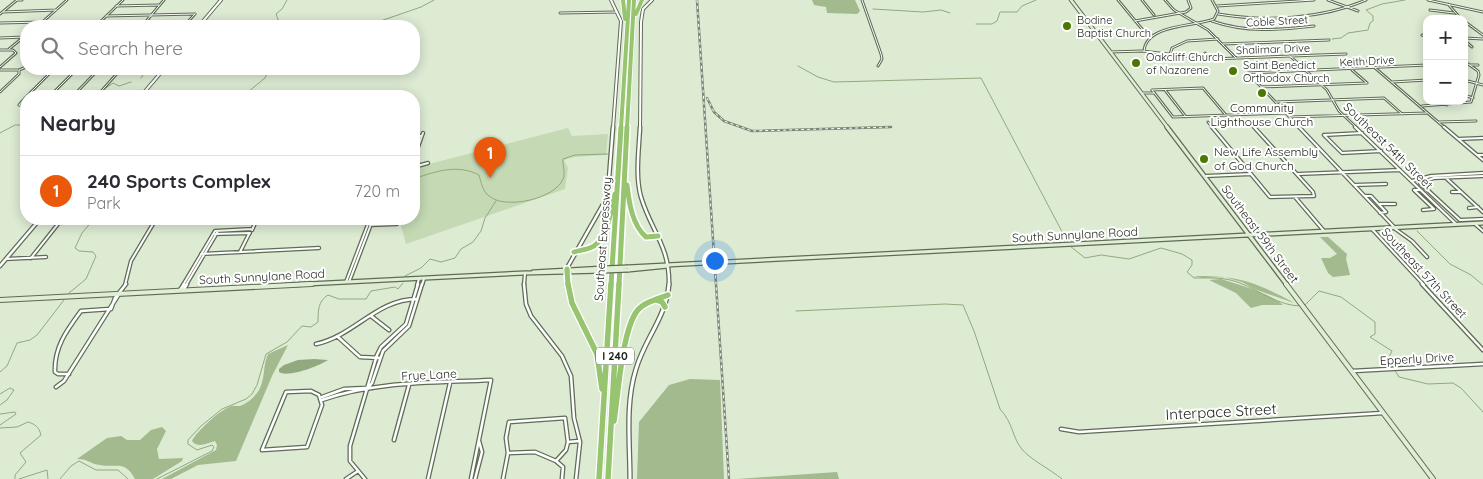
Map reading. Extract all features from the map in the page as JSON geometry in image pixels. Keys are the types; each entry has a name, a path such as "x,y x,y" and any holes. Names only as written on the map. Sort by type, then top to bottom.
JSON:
{"highway":[{"path":"623,0 627,31"},
{"name":"Southeast Expressway","path":"599,479 629,0"},
{"name":"Southeast Expressway","path":"608,479 634,0"},
{"path":"633,22 642,0"},
{"path":"626,160 629,202 640,231 644,237 658,236"},
{"path":"574,252 590,248 600,239 618,184"},
{"path":"580,243 584,248 590,248"},
{"path":"567,271 570,296 599,360 603,412"},
{"path":"610,436 633,318 639,310 668,294"},
{"path":"656,300 662,302 665,307"}],"main road":[{"name":"Southeast 59th Street","path":"1071,0 1433,479"},
{"name":"South Sunnylane Road","path":"0,300 604,269 661,268 668,266 1483,224"}],"street":[{"path":"0,14 17,0 22,0"},
{"path":"45,20 67,0"},
{"path":"102,20 122,0"},
{"path":"147,20 164,0"},
{"path":"204,20 221,0"},
{"path":"567,271 574,252 602,208 608,191 620,30 620,21 611,0"},
{"path":"630,479 633,379 638,361 665,307 668,294 668,266 665,249 641,199 639,188 641,22 644,9 652,0"},
{"path":"862,0 881,54 882,60 878,66"},
{"path":"1118,0 1135,21 1152,35"},
{"path":"1142,0 1155,16"},
{"path":"1165,0 1172,9 1200,25 1218,39 1236,58"},
{"path":"1135,21 1155,16 1179,14 1190,10 1191,6 1188,0"},
{"path":"1212,0 1218,14"},
{"path":"1216,6 1314,0"},
{"path":"1328,0 1358,11"},
{"path":"1218,14 1247,18 1331,11 1366,0"},
{"path":"1428,0 1483,13"},
{"path":"1448,4 1456,15"},
{"path":"116,6 159,5"},
{"path":"3,12 56,10"},
{"path":"1430,10 1454,13"},
{"path":"560,13 617,12"},
{"path":"106,16 195,14 190,20"},
{"path":"1144,51 1145,42 1152,35 1166,29 1200,25 1212,21 1218,14"},
{"name":"Coble Street","path":"1212,21 1232,29 1246,31 1314,26"},
{"path":"0,23 20,23"},
{"path":"1468,24 1483,35"},
{"path":"0,38 20,37"},
{"path":"1170,55 1172,48 1185,41 1218,39"},
{"path":"1468,39 1483,39"},
{"path":"9,50 20,40"},
{"path":"1223,44 1329,40"},
{"path":"1468,43 1472,47"},
{"path":"0,50 16,52 0,69"},
{"name":"Shalimar Drive","path":"1110,52 1144,51 1211,59 1346,54"},
{"path":"1205,53 1211,59"},
{"path":"1162,54 1163,61"},
{"name":"Southeast 54th Street","path":"1290,56 1322,85 1345,116 1362,134 1457,225"},
{"path":"1367,60 1483,160"},
{"path":"0,64 4,63"},
{"path":"1469,64 1478,65"},
{"path":"1468,104 1472,102 1479,73 1469,64"},
{"name":"Keith Drive","path":"1261,87 1248,73 1423,65"},
{"path":"0,69 19,70 19,74 0,92"},
{"path":"1261,87 1366,83 1351,69"},
{"path":"32,90 48,75"},
{"path":"56,90 71,75"},
{"path":"79,90 93,75"},
{"path":"103,90 116,75"},
{"path":"146,90 159,75"},
{"path":"1392,82 1423,80"},
{"path":"1468,81 1483,85"},
{"path":"1261,87 1394,228 1412,241 1427,258"},
{"path":"1226,115 1203,88 1152,90 1173,117 1285,113"},
{"path":"1165,90 1186,117"},
{"path":"1142,93 1154,93"},
{"path":"1468,96 1473,98"},
{"path":"1275,102 1384,98 1402,114"},
{"path":"1420,106 1447,105"},
{"path":"1289,117 1428,113"},
{"path":"1208,122 1272,198 1314,195 1249,121"},
{"path":"1439,122 1476,121"},
{"path":"1362,134 1324,135 1342,153 1380,152"},
{"path":"1457,139 1483,138"},
{"path":"1477,155 1483,155"},
{"path":"420,165 428,163"},
{"path":"1297,174 1400,170"},
{"path":"1204,176 1251,174"},
{"path":"1412,181 1431,176 1483,175"},
{"path":"1483,175 1431,179 1420,184 1446,210 1460,220 1483,218"},
{"path":"1446,178 1483,212"},
{"path":"1354,185 1386,184"},
{"path":"1420,190 1414,190 1434,209"},
{"path":"1423,192 1428,192"},
{"path":"1452,192 1461,192"},
{"path":"1365,196 1371,196 1386,212 1380,213"},
{"path":"1295,197 1324,231"},
{"path":"1379,204 1395,204"},
{"path":"1469,208 1478,208"},
{"path":"1423,210 1446,210"},
{"path":"1475,224 1483,231"},
{"path":"0,266 35,225"},
{"path":"30,258 57,225"},
{"path":"56,387 64,381 127,283 131,261 152,225"},
{"path":"239,253 254,225"},
{"path":"347,282 369,225"},
{"name":"Southeast 57th Street","path":"1372,229 1483,350"},
{"path":"216,233 251,231"},
{"path":"181,291 216,233"},
{"path":"193,271 201,254 216,233"},
{"path":"201,254 319,248"},
{"path":"6,259 46,257"},
{"path":"525,273 522,291 526,308 564,359 572,376 575,395 574,417 579,441 576,479"},
{"path":"368,388 372,383 385,348 409,326 418,299 421,279"},
{"path":"365,479 350,461 349,450 376,358 381,347 404,327 421,279"},
{"path":"316,344 338,337 393,302 418,299"},
{"path":"68,374 58,374 55,372 56,351 82,311 111,309"},
{"path":"371,316 389,330"},
{"path":"338,337 360,357 380,358"},
{"name":"Epperly Drive","path":"1352,372 1483,364"},
{"name":"Frye Lane","path":"322,399 344,392 368,388 491,380 479,441"},
{"path":"428,479 450,383"},
{"path":"394,440 409,385"},
{"path":"311,391 322,399 307,447 262,450 286,392 311,391"},
{"name":"Interpace Street","path":"1061,429 1079,432 1383,413"},
{"path":"503,479 508,453 506,438 509,422 565,418 568,447 556,460"},
{"path":"471,479 479,441"},
{"path":"475,479 482,452 479,441"},
{"path":"568,442 579,441"},
{"path":"508,453 535,452 556,460 563,467 562,479"},
{"path":"346,479 358,471"}],"shaded area":[{"path":"812,0 855,0 860,11 857,14 827,13 826,7 814,5"},
{"path":"568,128 572,136 608,134 606,155 574,157 564,160 568,168 565,189 406,244 401,225 420,225 420,166"},
{"path":"1320,237 1328,237 1347,254 1346,259 1350,275 1333,277 1328,273 1321,258 1330,258 1337,254"},
{"path":"1193,276 1205,276 1222,277 1204,278"},
{"path":"1225,277 1256,284 1294,303 1254,289 1242,282"},
{"path":"1221,279 1262,293 1283,305 1262,305 1251,308 1236,293 1209,280"},
{"path":"288,345 272,376 236,461 198,465 171,479 162,479 216,450 217,445 215,441 197,445 192,441 203,427 219,413 230,406 243,405 259,391 268,354"},
{"path":"298,360 328,360 311,368 289,374 279,372 279,369 284,365"},
{"path":"690,379 720,380 724,479 637,479 639,422 669,385"},
{"path":"162,427 166,431 157,449 159,459 183,458 182,461 153,479 135,479 128,469 124,467 106,466 77,459 107,438 121,436 127,440 140,440 151,430"},
{"path":"837,472 839,479 737,479"}],"waterway":[{"path":"278,20 276,14 282,9 287,0"},
{"path":"383,20 421,7 434,0"},
{"path":"976,24 992,24 997,21 1000,12 1017,12 1022,6 1036,0"},
{"path":"1332,39 1341,38 1348,33 1368,30 1370,23 1373,21 1373,16 1366,10 1382,4 1405,0"},
{"path":"873,9 923,12 941,10 950,13"},
{"path":"798,66 818,77 834,82 981,78 1068,243"},
{"path":"250,90 266,75"},
{"path":"103,90 113,83 119,86 131,82"},
{"path":"0,133 15,125 20,125"},
{"path":"420,177 455,169 471,172 479,175 484,189 489,196 496,200 517,202 540,197 558,186 564,176 563,159 575,155 608,154"},
{"path":"405,276 421,268 430,259 441,262 455,258 461,249 473,242 481,231 485,218 496,201"},
{"path":"69,293 86,279 96,256 93,252 79,251 75,248 82,233 89,225"},
{"path":"1417,231 1450,264 1471,275 1483,285"},
{"path":"1070,246 1085,258 1101,255 1129,259 1161,248 1182,254 1192,260 1192,265 1187,272 1194,278 1217,278 1234,281 1285,304 1301,306"},
{"path":"157,479 212,451 214,447 212,445 197,450 188,444 188,440 201,426 222,409 246,399 252,394 257,385 266,354 287,342 302,326 311,327 318,322 319,307 325,297 328,295 339,299 366,299 371,291 395,287 398,289 403,283"},
{"path":"1305,305 1319,291 1341,297 1375,322 1375,334 1370,337 1392,351 1388,359 1399,377 1428,384 1453,383 1461,388 1483,412"},
{"path":"0,372 7,366 17,343 30,340 37,335 64,300"},
{"path":"796,311 945,304 963,305 974,331 1000,409 1008,419 1018,443 1029,456 1062,479"},
{"path":"0,394 10,388 14,390 7,400 0,405"},
{"path":"0,414 15,412 16,414 0,425"},
{"path":"0,428 17,427 28,422 36,426 41,435 20,453 26,462 15,475 15,479"},
{"path":"60,479 71,466 79,461 96,470 118,470 128,479"},
{"path":"19,479 47,470 48,479"}],"railway":[{"path":"697,0 729,479"},
{"path":"707,98 714,112 724,121 752,131 891,127"}],"place":[{"name":"Bodine Baptist Church","path":"1067,26"},
{"name":"Oakcliff Church of Nazarene","path":"1136,63"},
{"name":"Saint Benedict Orthodox Church","path":"1233,71"},
{"name":"Community Lighthouse Church","path":"1262,93"},
{"name":"New Life Assembly of God Church","path":"1204,159"},
{"name":"240 Sports Complex","path":"490,178"}]}
